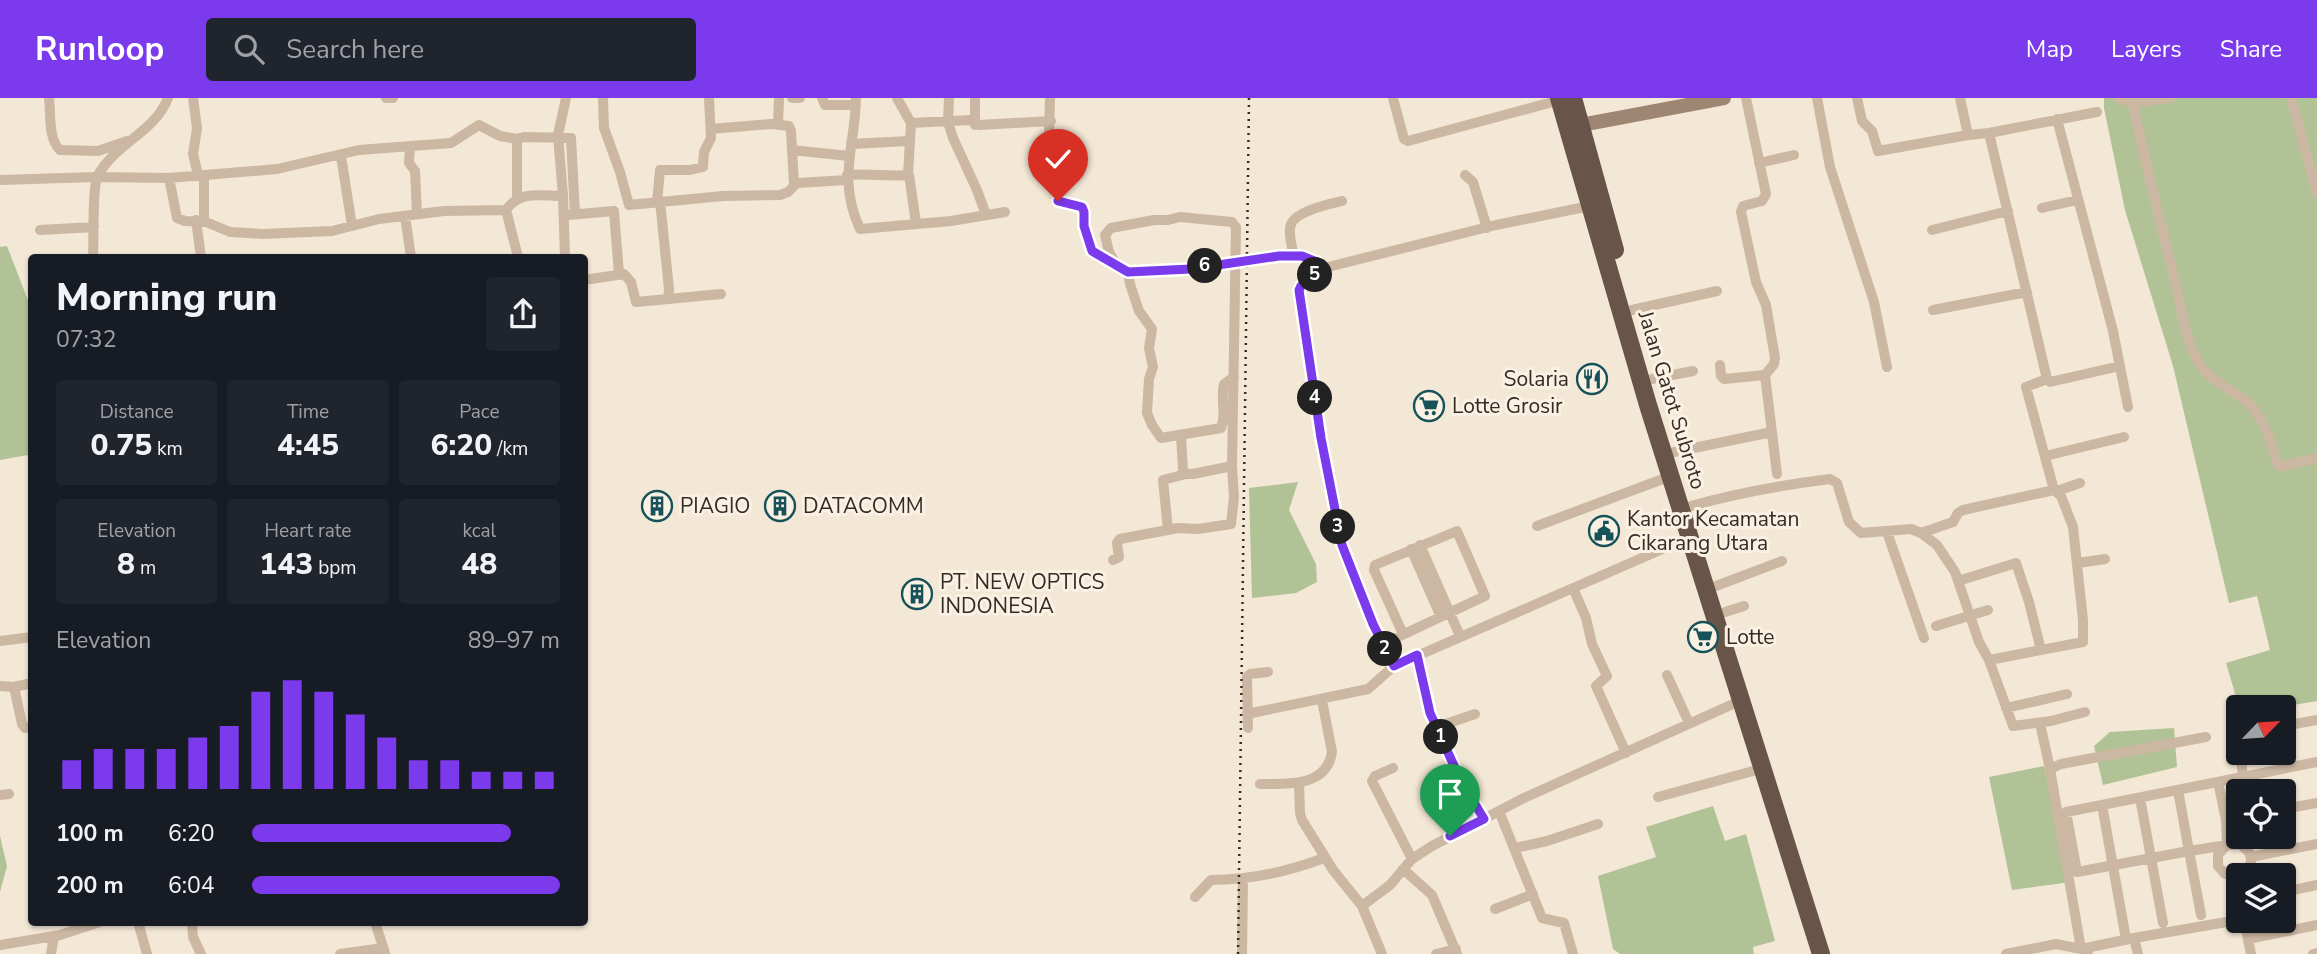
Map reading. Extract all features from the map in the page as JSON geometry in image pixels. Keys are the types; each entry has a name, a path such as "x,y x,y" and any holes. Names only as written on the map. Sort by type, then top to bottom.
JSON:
{"highway":[{"name":"Jalan Gatot Subroto","path":"1564,99 1581,125 1674,452 1833,954"},
{"name":"Jalan Gatot Subroto","path":"1564,99 1590,206 1671,476 1821,954"}],"main road":[{"path":"1581,125 1690,101 1724,98"}],"street":[{"path":"49,98 52,138 60,150 98,151 129,140"},
{"path":"93,254 96,177 129,140 159,116 168,98"},
{"path":"193,98 197,128 194,154 201,175 201,254"},
{"path":"386,98 393,98"},
{"path":"565,254 558,137 566,98"},
{"path":"603,98 604,128 629,205 728,196 780,195 788,192 794,184 790,127 778,124 711,129"},
{"path":"668,299 658,201 660,170 703,167 703,154 711,141 709,98"},
{"path":"778,124 779,98"},
{"path":"792,98 800,98"},
{"path":"822,98 825,105 856,102 847,178 849,200 860,229 1005,212"},
{"path":"897,98 911,122 908,175 916,223"},
{"path":"948,98 948,122 953,138 978,190 986,215"},
{"path":"975,98 975,125"},
{"path":"1050,98 1049,135 1054,169"},
{"path":"1393,98 1406,141 1564,99"},
{"path":"1720,365 1724,379 1765,375 1774,364 1775,358 1766,305 1756,282 1741,208 1766,197 1746,98"},
{"path":"1817,98 1830,167 1874,302 1887,367"},
{"path":"1857,98 1863,121 1872,131 1878,151 2097,112"},
{"path":"1960,98 1968,135"},
{"path":"2118,98 2133,103 2170,98"},
{"path":"2291,98 2317,193"},
{"path":"2133,103 2188,336 2196,359 2217,383 2246,401 2257,414 2268,432 2278,465 2317,458"},
{"path":"2057,119 2113,331 2128,407"},
{"path":"911,122 970,120 975,125 1051,121"},
{"path":"0,180 169,178 277,169 359,150 454,143 479,125 484,125 500,136 517,139 571,138 575,214"},
{"path":"1989,133 2046,379 2050,382 2120,366"},
{"path":"169,178 173,209 177,218 185,221 200,221 230,232 253,235 332,231 379,219 417,214 506,210 517,198 517,139"},
{"path":"851,144 909,141"},
{"path":"410,146 408,163 415,171 417,214"},
{"path":"792,150 849,156"},
{"path":"1759,163 1794,155"},
{"path":"341,156 352,226"},
{"path":"794,184 869,173 908,175"},
{"path":"1465,175 1473,182 1487,228"},
{"path":"517,198 563,196"},
{"path":"1057,199 1059,203 1082,207 1084,226 1092,251 1123,270 1191,269 1236,261 1294,256 1315,259 1320,269"},
{"path":"2042,208 2077,200"},
{"path":"1294,256 1290,226 1294,219 1310,210 1342,201"},
{"path":"1394,666 1382,644 1345,554 1321,438 1299,290 1305,281 1320,269 1590,206"},
{"path":"506,210 517,254"},
{"path":"563,215 614,211 619,274"},
{"path":"1932,230 2008,211"},
{"path":"405,216 411,254"},
{"path":"1113,560 1119,557 1118,540 1168,530 1230,525 1234,497 1232,466 1234,377 1236,261 1237,229 1234,224 1209,218 1180,216 1108,230 1106,243 1130,284 1139,311 1152,329 1149,348 1153,367 1147,399 1149,419 1161,438 1221,428 1224,418 1224,384 1234,377"},
{"path":"40,230 94,227"},
{"path":"588,279 619,274 628,276 636,302 721,295"},
{"path":"1632,310 1717,291"},
{"path":"1933,310 2027,292"},
{"path":"1652,379 1693,371"},
{"path":"1765,375 1777,474"},
{"path":"1989,660 2083,642 2073,527 2066,506 2055,490 2026,391 2028,386 2046,379"},
{"path":"1674,452 1772,432"},
{"path":"1181,435 1183,470 1186,474"},
{"path":"2045,456 2124,437"},
{"path":"1168,530 1163,480 1232,466"},
{"path":"1537,526 1671,476"},
{"path":"1691,506 1735,494 1830,479 1838,483 1846,514 1854,528 1861,533 1910,529 1921,533 1937,545 1955,572 1969,617 1989,660 2013,726 2040,723 2084,712"},
{"path":"1921,533 1953,522 1963,510 2080,483"},
{"path":"1382,644 1485,596 1457,531 1374,567 1403,634"},
{"path":"1887,532 1924,638"},
{"path":"1247,714 1368,689 1394,666 1417,655 1690,537"},
{"path":"1415,547 1445,614 1460,636"},
{"path":"2078,564 2105,559"},
{"path":"1716,586 1782,561"},
{"path":"1958,581 2016,563 2041,650"},
{"path":"1573,588 1586,618 1592,645 1607,676 1596,686 1626,753"},
{"path":"1725,612 1744,606"},
{"path":"1936,626 1988,610"},
{"path":"0,641 28,638"},
{"path":"1417,655 1429,707 1437,727 1461,781 1484,819"},
{"path":"1248,728 1247,677 1250,674 1268,673"},
{"path":"1667,675 1689,723"},
{"path":"0,686 28,685"},
{"path":"14,687 22,724 28,728"},
{"path":"2006,708 2067,694"},
{"path":"1260,785 1299,783 1318,778 1332,756 1322,700"},
{"path":"1362,906 1390,885 1412,859 1484,819 1741,700"},
{"path":"1437,727 1475,714"},
{"path":"2296,724 2317,720"},
{"path":"2040,723 2085,951"},
{"path":"2050,769 2061,764 2206,737"},
{"path":"2226,845 2077,872 2066,812 2317,762"},
{"path":"2242,765 2243,777"},
{"path":"1393,768 1375,776 1371,781 1412,859"},
{"path":"1658,797 1763,768"},
{"path":"2218,782 2226,820"},
{"path":"1299,783 1300,816 1324,858 1362,906 1381,954"},
{"path":"2178,790 2201,915"},
{"path":"2140,798 2163,923"},
{"path":"2296,807 2317,803"},
{"path":"2102,805 2130,939 2138,954"},
{"path":"1499,811 1542,918 1564,923 1573,954"},
{"path":"1515,848 1547,841 1598,824"},
{"path":"2251,857 2317,844"},
{"path":"2226,846 2218,855 2218,866 2226,874"},
{"path":"2246,849 2251,857 2250,863"},
{"path":"1195,897 1211,880 1243,880 1287,871 1324,858"},
{"path":"1402,869 1432,895 1456,952 1436,954"},
{"path":"1242,954 1243,880"},
{"path":"2296,889 2317,884"},
{"path":"1495,909 1532,894"},
{"path":"2006,954 2056,944 2085,951 2130,939 2226,922"},
{"path":"2248,939 2317,925"},
{"path":"139,926 147,954"},
{"path":"192,926 193,937 201,954"},
{"path":"340,954 384,951 376,926"},
{"path":"0,945 54,936 73,927"},
{"path":"2247,933 2250,954"},
{"path":"51,954 54,936"}],"green space":[{"path":"2104,98 2317,98 2317,701 2296,704 2296,695 2235,695 2226,663 2270,650 2257,596 2229,603 2173,366 2125,210"},
{"path":"7,246 28,300 28,455 0,460 0,247"},
{"path":"1298,482 1289,510 1316,564 1317,582 1296,593 1252,598 1249,488"},
{"path":"2174,728 2177,767 2103,785 2094,746 2110,732"},
{"path":"2044,766 2071,882 2012,890 1989,777"},
{"path":"1713,806 1725,841 1746,834 1775,941 1753,947 1754,954 1620,954 1613,949 1598,876 1656,857 1646,827"},
{"path":"0,836 7,866 0,892"}],"railway":[{"path":"1238,954 1249,98"}],"place":[{"name":"Solaria","path":"1592,379"},
{"name":"Lotte Grosir","path":"1429,406"},
{"name":"PIAGIO","path":"657,506"},
{"name":"DATACOMM","path":"780,506"},
{"name":"Kantor Kecamatan Cikarang Utara","path":"1604,531"},
{"name":"PT. NEW OPTICS INDONESIA","path":"917,594"},
{"name":"Lotte","path":"1703,637"}],"route":[{"path":"1058,201 1082,207 1087,241 1092,251 1128,272 1191,269 1279,256 1302,256 1317,262 1320,269 1305,281 1299,290 1321,438 1342,545 1373,624 1394,666 1417,655 1430,713 1461,781 1484,819 1450,836"}]}
